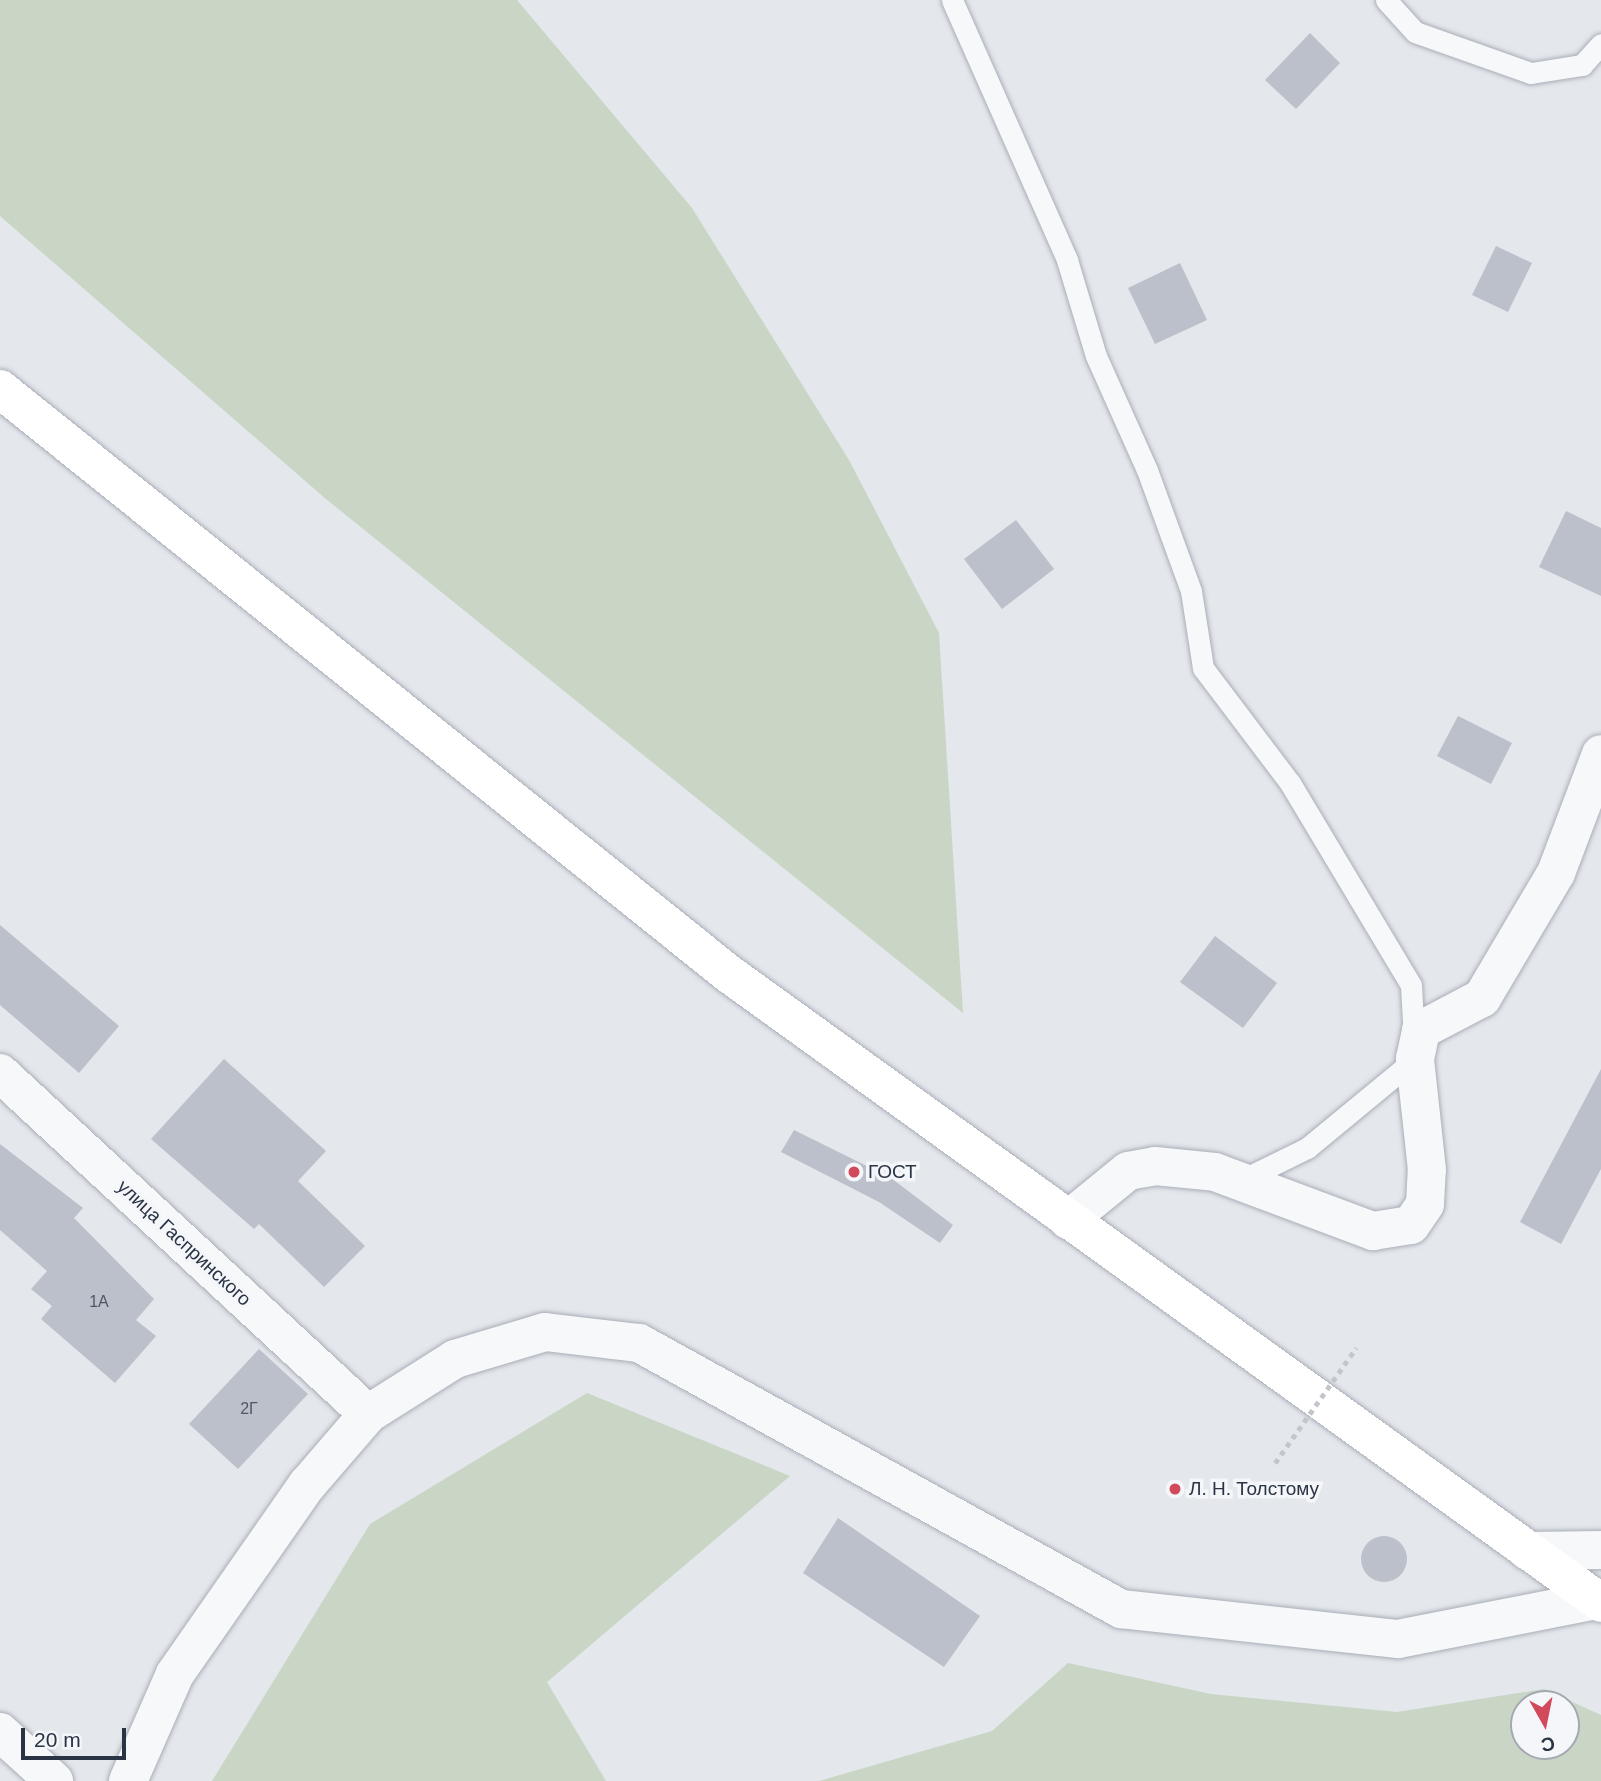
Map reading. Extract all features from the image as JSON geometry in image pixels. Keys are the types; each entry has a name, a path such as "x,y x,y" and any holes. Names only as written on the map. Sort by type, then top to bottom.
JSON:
{"main road":[{"path":"0,389 729,974 1599,1601"}],"street":[{"path":"1068,1220 1128,1171 1167,1167 1240,1181 1373,1231 1411,1225 1425,1204 1427,1170 1415,1059 1421,1030 1482,998 1556,873 1601,754"},
{"name":"улица Гаспринского","path":"0,1073 368,1414"},
{"path":"128,1781 176,1674 307,1485 368,1414 455,1359 545,1332 639,1343 1121,1609 1398,1639 1599,1601"},
{"path":"1528,1551 1601,1549"},
{"path":"0,1732 54,1781"}],"lane":[{"path":"952,0 1067,260 1096,356 1147,470 1191,591 1203,668 1290,783 1411,985 1415,1059 1307,1148 1240,1181"},
{"path":"1387,0 1415,32 1531,73 1582,65 1601,44"}],"path":[{"path":"1275,1463 1356,1348"}],"green space":[{"path":"0,0 517,0 692,208 849,460 939,633 963,1013 326,499 0,216"},
{"path":"587,1393 790,1476 547,1682 606,1781 212,1781 370,1524"},
{"path":"1068,1663 1211,1694 1397,1712 1510,1694 1510,1760 1580,1760 1580,1705 1601,1715 1601,1781 819,1781 992,1731"}],"building":[{"path":"1310,33 1340,63 1296,109 1265,80"},
{"path":"1496,246 1532,263 1508,312 1472,295"},
{"path":"1180,263 1207,320 1155,344 1128,288"},
{"path":"1566,511 1601,528 1601,596 1539,567"},
{"path":"1016,520 1054,569 1002,609 964,559"},
{"path":"1458,716 1512,743 1491,784 1437,756"},
{"path":"0,925 119,1026 79,1073 0,1005"},
{"path":"1215,936 1277,983 1243,1028 1180,982"},
{"path":"224,1059 326,1151 298,1181 365,1246 324,1287 259,1224 254,1229 151,1139"},
{"path":"1601,1069 1601,1169 1561,1244 1520,1222"},
{"path":"794,1130 891,1178 953,1225 940,1243 879,1202 781,1152"},
{"path":"0,1144 83,1208 74,1218 154,1299 136,1320 156,1336 115,1383 41,1319 52,1306 31,1289 47,1271 0,1230"},
{"path":"259,1349 308,1394 238,1469 189,1424"},
{"path":"838,1518 980,1616 944,1667 803,1573"},
{"path":"1384,1536 1400,1543 1407,1559 1400,1575 1384,1582 1368,1575 1361,1559 1368,1543"}],"place":[{"name":"ГОСТ","path":"854,1172"},
{"name":"Л. Н. Толстому","path":"1175,1489"}]}
